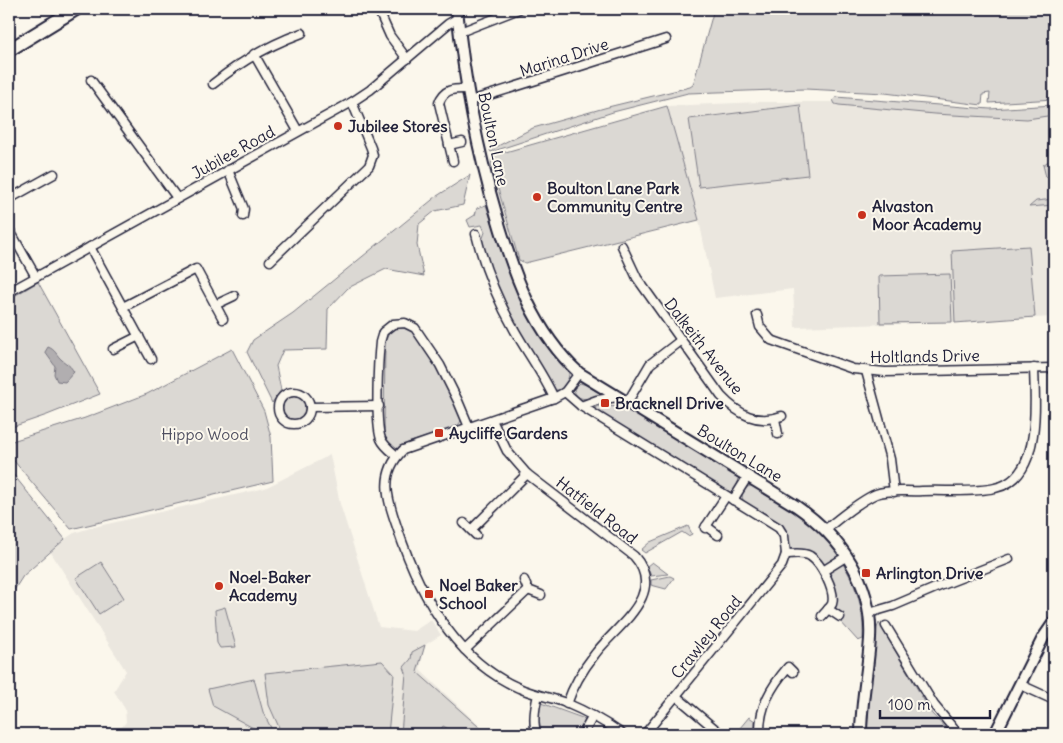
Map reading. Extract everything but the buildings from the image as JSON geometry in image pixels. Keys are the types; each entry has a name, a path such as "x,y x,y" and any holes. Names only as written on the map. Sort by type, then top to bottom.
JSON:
{"main road":[{"path":"9,50 76,9"}],"street":[{"path":"378,9 390,36 407,59"},
{"path":"460,32 520,9"},
{"name":"Jubilee Road","path":"9,292 352,102 370,90 458,14"},
{"name":"Boulton Lane","path":"458,14 470,101 485,174 515,275 530,308 558,352 579,373 798,507 826,530 847,556 860,579 869,613 870,638 861,734"},
{"path":"213,84 254,54 302,33"},
{"name":"Marina Drive","path":"470,101 666,39"},
{"path":"254,54 298,131"},
{"path":"91,80 177,198"},
{"path":"453,161 439,107 440,100 442,95 448,90 468,89"},
{"path":"270,262 369,166 373,155 352,102"},
{"path":"449,145 462,142"},
{"path":"228,170 244,209 243,216"},
{"path":"9,199 54,174"},
{"path":"9,229 36,277"},
{"path":"476,234 487,268 506,313 517,335 539,368 554,398"},
{"name":"Dalkeith Avenue","path":"622,246 650,299 726,402 750,417 761,420 778,418 778,434"},
{"path":"90,247 152,359"},
{"path":"630,264 638,261"},
{"path":"123,307 196,269 223,319"},
{"path":"215,305 234,296"},
{"name":"Holtlands Drive","path":"757,316 760,327 772,340 845,367 866,371 1054,368"},
{"path":"397,456 386,447 381,439 378,406 381,337 386,328 396,323 412,325 419,332 440,365 469,427"},
{"path":"113,349 138,336"},
{"path":"581,406 597,400 622,400 650,364 681,340"},
{"path":"826,530 841,517 875,495 894,492 991,489 1012,482 1020,471 1034,437 1034,368"},
{"path":"866,371 890,460 894,492"},
{"path":"579,373 565,392 554,398 407,448 397,456 389,471 387,483 392,514 401,541 418,580 444,626 465,650 493,674 517,688 567,704 593,716 622,734"},
{"path":"292,392 306,397 310,407 310,411 304,419 295,424 288,423 281,418 278,406 283,396 292,392"},
{"path":"565,392 581,406 779,528 784,536 786,554 802,554 810,557 823,572 832,592 832,601 822,616"},
{"path":"310,407 378,406"},
{"name":"Hatfield Road","path":"492,420 507,451 527,474 634,556 644,575 645,588 642,600 595,654 567,704"},
{"path":"464,523 474,532 527,474"},
{"path":"718,535 706,527 748,476"},
{"name":"Crawley Road","path":"645,734 782,565 786,554"},
{"path":"823,572 847,556"},
{"path":"869,613 893,606 1009,560"},
{"path":"524,580 528,590 541,595"},
{"path":"465,650 528,590"},
{"path":"828,609 840,617"},
{"path":"995,734 1043,638 1054,622"},
{"path":"886,626 934,705 958,734"},
{"path":"760,734 762,712 769,692 788,668 793,672"},
{"path":"1020,685 1054,700"},
{"path":"537,734 534,726 535,706 538,695"},
{"path":"676,696 721,734"},
{"path":"583,734 593,716"}],"shaded area":[{"name":"Alvaston Moor Academy","path":"760,102 830,102 981,112 1054,111 1054,317 795,327 793,289 715,298 699,220 667,106"},
{"path":"48,347 70,366 74,372 65,382 57,381 54,374 55,366 45,352"},
{"name":"Noel-Baker Academy","path":"330,455 340,504 379,627 414,631 431,620 441,635 425,645 420,670 488,734 116,734 126,722 125,709 114,691 126,671 50,551 74,533 90,528 265,488"}],"green space":[{"path":"714,9 1054,9 1054,99 989,103 990,93 983,94 982,105 885,93 805,89 688,93 613,112 491,152 490,150 533,128 690,87 693,85"},
{"path":"836,97 990,109 1054,105 1054,115 1027,119 934,114 839,105 835,104 833,100"},
{"path":"800,105 808,175 699,187 689,119"},
{"path":"667,106 699,220 525,263 519,260 491,165 495,155"},
{"path":"1054,157 1054,176 1046,177 1043,165"},
{"path":"470,175 463,205 435,211 419,224 417,245 424,276 386,269 348,288 328,309 327,349 283,350 276,366 281,390 272,403 247,352 253,340 293,313 437,196"},
{"path":"1054,199 1054,205 1029,207 1036,201"},
{"path":"486,205 510,272 532,320 544,339 568,368 569,375 567,381 559,390 555,390 515,324 499,292 481,243 485,232 482,225 470,227 467,220 475,215 477,208"},
{"path":"1029,246 1035,317 955,323 952,251"},
{"path":"950,274 952,322 880,323 879,276"},
{"path":"38,282 100,394 9,428 9,299"},
{"path":"398,328 412,329 448,387 459,411 461,421 457,427 408,443 397,449 393,448 386,441 384,436 385,342 390,331"},
{"name":"Hippo Wood","path":"232,349 264,411 271,437 273,481 71,529 9,455 9,442 85,418 147,394"},
{"path":"580,383 601,394 585,399 581,398 575,393 574,389"},
{"path":"294,395 303,399 307,408 303,417 294,421 285,417 281,408 285,399"},
{"path":"598,406 623,407 638,414 739,476 737,486 730,492 722,490 595,412 594,408"},
{"path":"9,469 65,539 23,576 9,598"},
{"path":"750,486 756,486 798,511 817,527 839,553 836,559 830,564 825,565 792,550 788,540 744,503 742,493"},
{"path":"688,526 692,534 688,536 682,532 645,553 641,550 650,542"},
{"path":"101,562 124,598 99,614 76,578"},
{"path":"652,562 668,574 651,576 647,566"},
{"path":"843,564 853,582 859,600 863,639 858,641 840,621 843,616 834,609 829,576 832,568"},
{"path":"670,576 674,578 666,589 651,585 651,580"},
{"path":"225,607 236,647 220,648 217,643 215,610"},
{"path":"879,623 932,714 951,734 867,734 870,682"},
{"path":"425,645 417,672 487,734 458,734 443,726 438,734 401,734 406,673 404,667 411,659 412,652"},
{"path":"382,661 394,674 388,734 282,734 269,705 265,673"},
{"path":"254,679 263,712 274,734 264,734 213,706 208,689"},
{"path":"541,703 585,719 582,729 577,734 544,734 539,728 537,721"},
{"path":"749,717 755,721 755,734 735,734"}],"place":[{"name":"Jubilee Stores","path":"338,126"},
{"name":"Boulton Lane Park Community Centre","path":"537,197"},
{"name":"Alvaston Moor Academy","path":"862,215"},
{"name":"Bracknell Drive","path":"605,403"},
{"name":"Aycliffe Gardens","path":"439,433"},
{"name":"Arlington Drive","path":"866,573"},
{"name":"Noel-Baker Academy","path":"219,586"},
{"name":"Noel Baker School","path":"429,594"}]}
